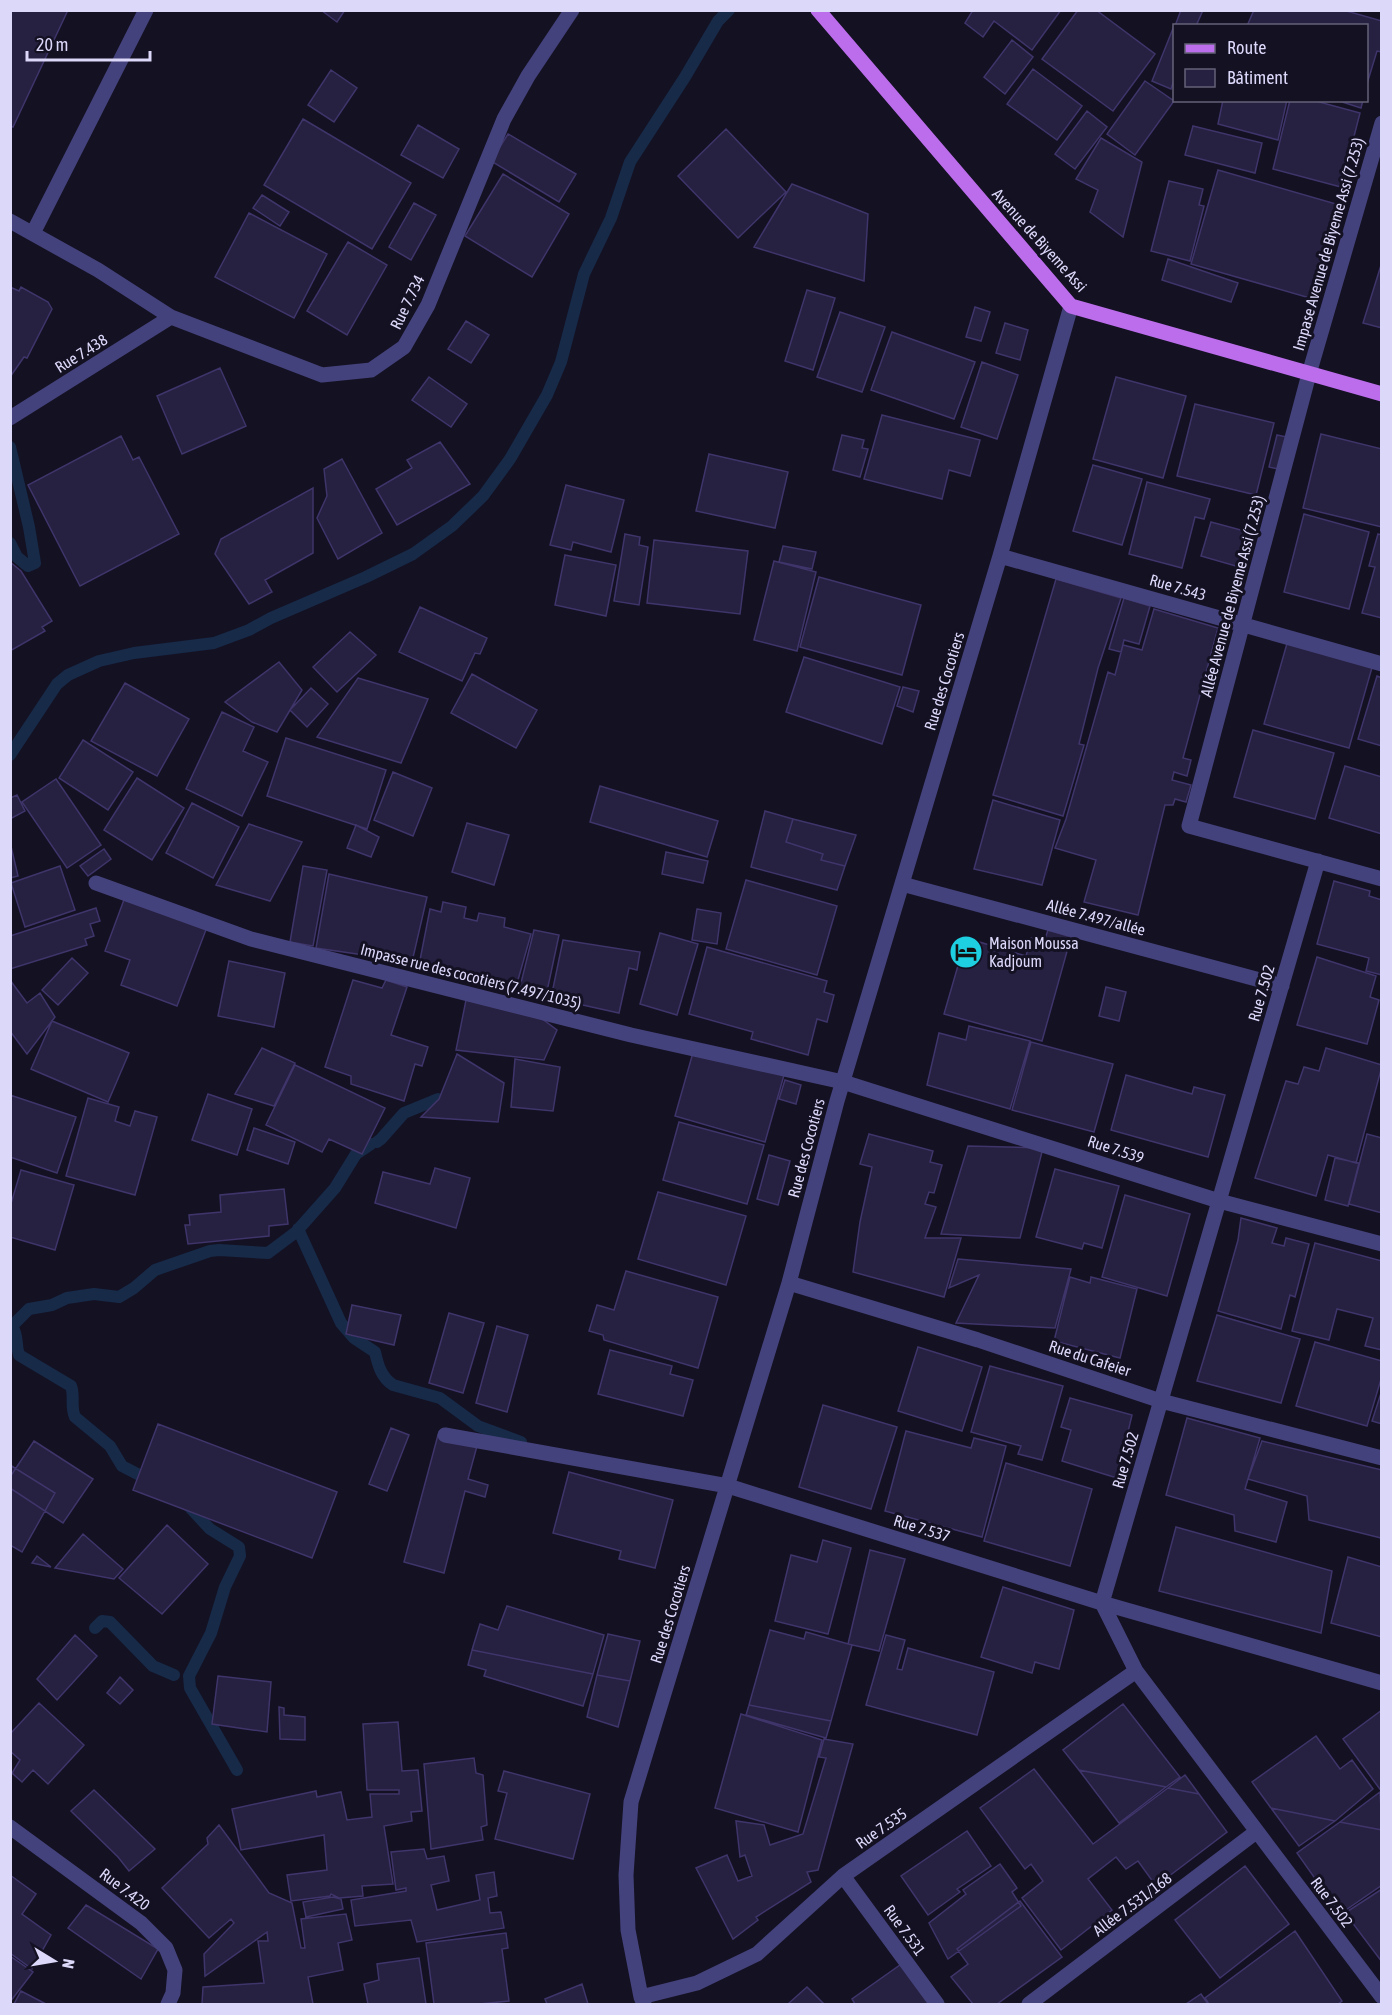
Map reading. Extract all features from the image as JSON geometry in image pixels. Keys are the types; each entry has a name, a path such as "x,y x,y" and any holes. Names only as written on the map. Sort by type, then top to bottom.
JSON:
{"main road":[{"name":"Avenue de Biyeme Assi","path":"818,10 1071,306 1382,394"}],"street":[{"path":"33,233 146,10"},
{"name":"Rue 7.734","path":"10,221 98,270 171,317 322,375 371,370 404,347 428,305 504,119 528,76 572,10"},
{"name":"Impase Avenue de Biyeme Assi (7.253)","path":"1309,374 1382,123"},
{"name":"Rue des Cocotiers","path":"643,2001 628,1930 626,1875 631,1802 789,1283 843,1082 1000,556 1071,306"},
{"name":"Rue 7.438","path":"10,418 171,317"},
{"name":"Allée Avenue de Biyeme Assi (7.253)","path":"1309,374 1189,826 1318,861"},
{"name":"Rue 7.543","path":"1000,556 1382,664"},
{"path":"1318,861 1382,879"},
{"name":"Rue 7.502","path":"1318,861 1102,1603 1136,1671 1382,1997"},
{"name":"Impasse rue des cocotiers (7.497/1035)","path":"96,883 251,939 631,1035 843,1082"},
{"name":"Allée 7.497/allée","path":"902,884 1282,986"},
{"name":"Rue 7.539","path":"843,1082 1219,1201 1382,1244"},
{"name":"Rue du Cafeier","path":"789,1283 978,1340 1161,1401 1382,1458"},
{"name":"Rue 7.537","path":"445,1435 729,1486 1102,1603 1382,1683"},
{"name":"Rue 7.535","path":"643,2001 697,1983 757,1954 843,1876 1136,1671"},
{"name":"Rue 7.420","path":"10,1827 141,1923 166,1948 175,1970 173,1993 168,2004"},
{"name":"Allée 7.531/168","path":"1029,2004 1256,1832"},
{"name":"Rue 7.531","path":"843,1876 937,2004"}],"building":[{"path":"10,10 68,10 13,127 10,126"},
{"path":"321,10 345,10 337,22"},
{"path":"973,10 1061,10 1032,50 994,21 983,37 965,23"},
{"path":"1078,10 1096,10 1155,54 1113,111 1042,59"},
{"path":"1181,10 1203,10 1197,24 1176,24"},
{"path":"1254,10 1343,10 1382,21 1382,52 1377,51 1368,80 1368,24 1248,24"},
{"path":"1173,28 1173,83 1171,89 1152,81"},
{"path":"1012,40 1033,57 1005,94 984,77"},
{"path":"1033,69 1082,106 1057,140 1007,104"},
{"path":"331,70 357,88 334,122 308,105"},
{"path":"1145,81 1173,100 1135,155 1107,134"},
{"path":"1223,102 1287,102 1278,140 1218,124"},
{"path":"1290,102 1319,102 1360,113 1341,187 1273,169"},
{"path":"1342,102 1362,102 1361,108"},
{"path":"1087,111 1107,127 1075,169 1055,154"},
{"path":"303,119 411,183 372,249 264,185"},
{"path":"418,125 459,149 443,178 401,155"},
{"path":"1193,126 1262,143 1255,173 1185,155"},
{"path":"726,129 786,192 738,238 678,176"},
{"path":"508,134 576,174 559,202 491,161"},
{"path":"1101,138 1142,162 1123,237 1090,212 1098,190 1076,179"},
{"path":"1218,170 1336,204 1310,298 1191,264"},
{"path":"503,174 569,214 532,277 465,236"},
{"path":"1169,181 1203,189 1199,205 1204,206 1190,261 1151,251"},
{"path":"792,184 868,214 864,281 754,247"},
{"path":"262,195 289,212 280,226 253,208"},
{"path":"414,203 436,215 411,260 389,247"},
{"path":"249,213 327,254 294,318 215,277"},
{"path":"348,242 387,265 347,335 307,311"},
{"path":"1168,259 1238,283 1231,302 1162,280"},
{"path":"1382,262 1382,328 1363,323"},
{"path":"10,287 19,291 21,287 48,302 52,309 27,358 24,357 10,377"},
{"path":"807,290 835,298 813,370 785,361"},
{"path":"975,307 990,312 981,341 966,337"},
{"path":"840,312 885,327 862,392 817,377"},
{"path":"466,321 489,335 471,363 448,349"},
{"path":"1005,323 1028,330 1020,360 996,353"},
{"path":"892,332 975,362 954,419 871,390"},
{"path":"982,362 1018,375 997,439 961,427"},
{"path":"220,368 246,426 182,454 157,396"},
{"path":"429,377 467,404 451,427 412,400"},
{"path":"1116,377 1186,396 1163,478 1093,459"},
{"path":"1195,404 1274,423 1256,495 1177,476"},
{"path":"882,415 980,440 970,476 949,470 942,499 864,479"},
{"path":"1321,434 1382,449 1382,527 1303,508"},
{"path":"842,435 864,440 862,448 868,449 860,477 833,470"},
{"path":"1277,435 1292,438 1283,470 1269,467"},
{"path":"121,436 133,460 139,457 179,534 80,586 28,485"},
{"path":"440,442 470,484 397,525 376,489 412,468 407,460"},
{"path":"709,454 788,472 775,528 696,511"},
{"path":"342,459 382,533 338,559 317,518 327,496 324,469"},
{"path":"1093,465 1142,479 1122,545 1073,531"},
{"path":"1147,482 1210,499 1204,519 1195,517 1182,568 1129,554"},
{"path":"566,485 624,500 611,552 573,542 571,550 550,545"},
{"path":"313,488 313,553 265,580 272,592 249,604 215,554 221,539"},
{"path":"1304,514 1369,532 1349,609 1284,592"},
{"path":"1211,522 1252,533 1243,568 1201,556"},
{"path":"625,534 640,537 639,545 648,547 639,605 614,601"},
{"path":"1378,534 1382,535 1382,618 1362,613 1375,567 1369,566"},
{"path":"654,540 748,551 740,614 647,603"},
{"path":"783,546 816,552 812,569 779,562"},
{"path":"565,555 616,565 606,616 555,605"},
{"path":"774,561 816,572 797,651 754,640"},
{"path":"10,562 21,571 52,621 42,627 45,631 10,651"},
{"path":"819,577 921,605 902,675 800,647"},
{"path":"1056,579 1121,598 1098,668 1079,744 1084,745 1063,816 993,795"},
{"path":"1124,598 1150,606 1139,644 1124,640 1121,652 1109,649"},
{"path":"420,607 487,638 480,654 475,653 462,681 399,652"},
{"path":"1154,609 1218,628 1183,758 1191,760 1187,776 1174,772 1172,780 1191,785 1186,802 1175,799 1173,805 1165,805 1138,915 1084,902 1096,860 1055,848 1066,819 1108,672 1115,675 1123,645 1142,650"},
{"path":"350,632 376,655 337,692 313,667"},
{"path":"1288,640 1373,664 1349,748 1264,724"},
{"path":"804,657 900,687 882,744 786,712"},
{"path":"279,662 302,690 277,732 252,722 225,702"},
{"path":"472,674 537,710 516,748 451,713"},
{"path":"1377,676 1382,678 1382,746 1358,739"},
{"path":"358,678 428,699 401,763 317,737"},
{"path":"125,683 189,719 157,776 91,741"},
{"path":"903,687 919,691 913,712 897,706"},
{"path":"311,688 328,704 307,727 290,710"},
{"path":"222,712 254,727 243,751 268,762 242,816 186,789"},
{"path":"1253,730 1334,753 1315,819 1234,797"},
{"path":"286,738 386,770 367,829 267,796"},
{"path":"83,740 133,772 108,810 59,778"},
{"path":"1345,766 1382,777 1382,834 1329,818"},
{"path":"393,772 432,788 413,836 374,820"},
{"path":"137,778 184,808 152,860 104,830"},
{"path":"56,779 101,845 67,868 22,802"},
{"path":"600,786 718,821 707,857 590,822"},
{"path":"17,795 25,811 10,819 10,798"},
{"path":"993,800 1060,820 1042,885 974,869"},
{"path":"192,803 239,827 213,878 166,853"},
{"path":"765,811 793,819 786,842 823,854 821,860 845,866 837,890 751,867"},
{"path":"793,819 856,835 845,866 821,860 823,854 786,842"},
{"path":"467,823 509,835 494,885 452,872"},
{"path":"249,824 302,842 270,901 216,885"},
{"path":"356,825 379,837 371,857 347,848"},
{"path":"10,842 18,876 10,878"},
{"path":"104,849 111,859 88,876 80,866"},
{"path":"666,852 708,861 703,883 662,874"},
{"path":"60,866 75,910 25,927 11,883"},
{"path":"303,866 327,870 313,946 290,942"},
{"path":"329,874 427,897 412,962 316,948"},
{"path":"746,880 837,906 817,975 726,949"},
{"path":"1334,881 1370,891 1369,896 1382,900 1382,975 1366,971 1369,958 1317,944"},
{"path":"125,897 207,927 177,1006 121,985 130,960 105,951"},
{"path":"443,902 466,907 464,918 477,921 479,913 505,918 504,927 531,934 516,987 420,960 430,909 441,912"},
{"path":"96,908 100,921 90,924 94,936 85,939 87,945 10,969 10,936"},
{"path":"697,909 721,913 717,944 692,940"},
{"path":"534,930 559,935 546,996 520,987"},
{"path":"1048,930 1071,937 1042,1041 944,1014 966,938 1026,956 1031,938 1044,942"},
{"path":"660,933 698,944 677,1015 640,1004"},
{"path":"563,940 640,952 637,970 629,968 619,1013 551,998"},
{"path":"707,947 827,981 824,992 834,995 827,1022 817,1019 808,1055 751,1039 753,1032 689,1014"},
{"path":"1317,957 1376,976 1370,997 1379,1000 1367,1044 1297,1025"},
{"path":"72,958 88,973 58,1005 42,990"},
{"path":"229,961 285,973 274,1027 218,1016"},
{"path":"10,980 27,1003 40,993 55,1017 27,1054 10,1031"},
{"path":"353,980 382,988 386,980 407,987 391,1035 428,1047 422,1066 415,1064 404,1101 351,1084 351,1076 325,1067"},
{"path":"1106,987 1126,992 1119,1021 1099,1016"},
{"path":"466,1000 533,1012 557,1030 544,1060 456,1050"},
{"path":"52,1021 129,1053 108,1102 31,1069"},
{"path":"969,1026 1030,1041 1010,1109 927,1085 939,1033 966,1040"},
{"path":"1031,1042 1113,1064 1094,1132 1012,1110"},
{"path":"262,1048 295,1063 274,1106 235,1094"},
{"path":"1326,1048 1382,1066 1356,1163 1328,1155 1316,1196 1255,1178 1286,1081 1298,1084 1304,1067 1319,1071"},
{"path":"694,1049 784,1075 765,1142 675,1116"},
{"path":"457,1054 504,1083 498,1122 421,1117 439,1099"},
{"path":"515,1059 560,1067 553,1111 511,1107"},
{"path":"295,1065 385,1108 362,1154 329,1139 322,1152 266,1125"},
{"path":"1126,1075 1192,1094 1194,1087 1225,1095 1208,1157 1111,1130"},
{"path":"785,1080 801,1085 796,1104 779,1099"},
{"path":"208,1094 252,1109 237,1155 192,1140"},
{"path":"10,1095 76,1117 57,1173 10,1157"},
{"path":"88,1098 119,1107 115,1121 130,1126 135,1111 157,1117 135,1195 66,1176"},
{"path":"679,1122 764,1145 747,1204 663,1180"},
{"path":"254,1128 295,1142 288,1164 247,1150"},
{"path":"869,1134 933,1151 930,1162 942,1165 934,1193 929,1192 925,1204 936,1207 925,1238 961,1238 944,1297 853,1272 860,1222 872,1167 860,1164"},
{"path":"1367,1134 1382,1138 1382,1213 1349,1204"},
{"path":"968,1146 1043,1148 1020,1238 941,1234"},
{"path":"769,1155 790,1161 778,1205 757,1199"},
{"path":"1335,1158 1359,1163 1348,1206 1325,1200"},
{"path":"435,1168 470,1178 456,1228 375,1203 383,1172 430,1184"},
{"path":"1055,1169 1119,1186 1102,1248 1084,1243 1082,1249 1036,1237"},
{"path":"21,1170 74,1185 55,1250 10,1237 10,1207"},
{"path":"284,1189 288,1224 269,1226 269,1236 188,1244 185,1225 190,1225 189,1215 221,1212 220,1195"},
{"path":"658,1192 746,1216 726,1285 638,1259"},
{"path":"1125,1195 1190,1214 1167,1296 1102,1277"},
{"path":"1241,1218 1277,1228 1272,1243 1284,1246 1286,1238 1309,1244 1295,1297 1290,1295 1281,1329 1218,1311 1238,1240"},
{"path":"1315,1243 1382,1261 1382,1350 1365,1346 1373,1318 1337,1309 1329,1340 1292,1331"},
{"path":"958,1259 1071,1269 1055,1328 956,1323 979,1275 949,1288"},
{"path":"626,1271 718,1297 698,1368 604,1340 603,1335 589,1331 597,1305 614,1310"},
{"path":"1070,1277 1090,1283 1091,1277 1137,1289 1120,1358 1054,1341"},
{"path":"352,1305 401,1315 394,1345 346,1334"},
{"path":"449,1313 484,1323 463,1393 429,1383"},
{"path":"1217,1315 1300,1339 1281,1403 1197,1381"},
{"path":"497,1326 528,1335 507,1412 476,1403"},
{"path":"1315,1342 1382,1361 1382,1376 1367,1426 1296,1406"},
{"path":"918,1347 982,1367 962,1431 898,1411"},
{"path":"610,1350 672,1366 670,1374 693,1380 683,1416 598,1394"},
{"path":"990,1366 1063,1386 1042,1460 1018,1454 1021,1446 971,1432"},
{"path":"1382,1390 1382,1424 1372,1421"},
{"path":"1070,1398 1132,1415 1117,1478 1062,1461 1071,1430 1061,1427"},
{"path":"823,1405 897,1427 871,1509 799,1487"},
{"path":"1187,1418 1260,1438 1245,1489 1287,1502 1276,1542 1235,1531 1234,1515 1166,1495"},
{"path":"158,1424 337,1492 312,1558 133,1490"},
{"path":"391,1428 409,1435 387,1491 369,1484"},
{"path":"906,1431 971,1448 974,1438 1006,1446 982,1537 885,1511"},
{"path":"438,1435 477,1446 468,1479 488,1485 485,1497 465,1491 444,1573 404,1562"},
{"path":"34,1441 93,1479 63,1523 10,1488 10,1477"},
{"path":"1262,1441 1382,1470 1381,1538 1309,1520 1307,1496 1248,1479"},
{"path":"1006,1463 1092,1489 1070,1566 984,1541"},
{"path":"10,1465 55,1493 22,1552 10,1545"},
{"path":"569,1472 673,1500 655,1568 619,1559 621,1551 553,1533"},
{"path":"167,1525 208,1564 162,1614 119,1578"},
{"path":"1176,1527 1332,1571 1321,1633 1159,1591"},
{"path":"83,1534 123,1569 114,1579 55,1568"},
{"path":"823,1540 851,1548 828,1634 775,1621 791,1555 817,1562"},
{"path":"870,1550 905,1559 879,1651 848,1644"},
{"path":"37,1556 51,1567 32,1563"},
{"path":"1348,1557 1382,1567 1382,1637 1331,1623"},
{"path":"1003,1587 1074,1610 1059,1669 1035,1662 1032,1673 981,1657"},
{"path":"507,1606 604,1635 593,1674 472,1650 480,1624 498,1630"},
{"path":"770,1630 804,1639 806,1632 852,1645 831,1721 749,1705"},
{"path":"608,1634 640,1641 630,1681 597,1675"},
{"path":"75,1635 97,1656 57,1700 37,1679"},
{"path":"886,1635 905,1640 897,1669 902,1670 908,1648 994,1672 977,1735 866,1705"},
{"path":"472,1650 593,1674 583,1706 484,1676 486,1670 468,1665"},
{"path":"597,1675 630,1681 618,1727 587,1717"},
{"path":"218,1676 271,1682 267,1732 212,1724"},
{"path":"120,1677 133,1690 120,1704 107,1693"},
{"path":"39,1703 84,1745 48,1784 33,1770 22,1782 12,1773 20,1760 10,1751 10,1734"},
{"path":"1123,1704 1180,1777 1166,1787 1079,1770 1063,1750"},
{"path":"749,1705 831,1721 826,1738 746,1715"},
{"path":"279,1707 284,1708 284,1715 305,1717 305,1740 280,1739"},
{"path":"1382,1710 1382,1792 1343,1739"},
{"path":"741,1714 822,1740 798,1832 715,1808"},
{"path":"398,1722 402,1771 418,1770 422,1811 411,1812 412,1821 384,1826 393,1884 362,1886 363,1896 339,1898 331,1894 291,1901 287,1875 327,1870 324,1835 241,1850 232,1809 316,1791 317,1797 341,1792 347,1820 372,1817 370,1794 399,1794 399,1790 367,1790 363,1724"},
{"path":"1316,1736 1340,1769 1352,1760 1373,1789 1335,1821 1271,1808 1252,1782"},
{"path":"824,1739 853,1744 818,1870 807,1872 811,1882 756,1917 758,1920 733,1939 696,1868 727,1855 738,1881 752,1876 745,1855 740,1857 736,1821 764,1825 770,1845 803,1834 826,1758 819,1757"},
{"path":"474,1758 476,1773 483,1775 487,1825 481,1827 483,1840 431,1849 424,1764"},
{"path":"1034,1769 1093,1844 1168,1788 1199,1794 1227,1832 1156,1886 1138,1861 1126,1869 1116,1857 1088,1879 1112,1910 1061,1950 1022,1898 1043,1881 1031,1864 1025,1869 980,1808"},
{"path":"1079,1770 1166,1787 1119,1823"},
{"path":"504,1771 590,1794 573,1859 495,1839 507,1793 498,1791"},
{"path":"1185,1775 1199,1794 1168,1788"},
{"path":"94,1790 155,1849 129,1871 118,1857 71,1811"},
{"path":"1380,1792 1382,1830 1340,1822"},
{"path":"1271,1808 1335,1821 1299,1846"},
{"path":"1340,1822 1382,1830 1382,1885 1340,1914 1297,1853"},
{"path":"219,1825 269,1893 292,1903 301,1948 305,1948 301,1919 346,1914 352,1940 338,1943 343,1970 308,1977 313,2004 202,2004 203,1987 264,1983 258,1941 268,1941 267,1932 205,1976 204,1954 234,1923 231,1919 209,1938 162,1888 208,1844 207,1838"},
{"path":"967,1831 991,1866 957,1889 960,1892 928,1915 901,1876"},
{"path":"424,1849 427,1859 444,1856 449,1881 431,1885 437,1910 480,1900 476,1875 494,1872 497,1896 488,1898 490,1913 501,1912 504,1928 417,1942 411,1920 355,1926 351,1900 406,1891 406,1888 396,1890 391,1852"},
{"path":"1000,1864 1017,1888 1012,1892 1021,1906 948,1959 929,1923 966,1894 963,1890"},
{"path":"1245,1866 1289,1924 1220,1978 1175,1920"},
{"path":"10,1875 36,1894 22,1914 51,1935 32,1969 10,1953"},
{"path":"1382,1889 1382,1962 1345,1913"},
{"path":"333,1897 341,1899 343,1909 306,1917 303,1902"},
{"path":"1020,1901 1062,1957 997,2004 973,2004 951,1977 968,1964 957,1949"},
{"path":"86,1905 158,1949 141,1979 68,1928"},
{"path":"1295,1931 1342,2001 1338,2004 1209,2004 1205,1998"},
{"path":"506,1933 508,1948 502,1949 509,2001 434,2004 426,1943"},
{"path":"10,1956 33,1972 10,2002"},
{"path":"419,1958 426,2004 368,2004 364,1984 379,1980 377,1964"},
{"path":"907,1960 938,2004 855,2004 852,1999"},
{"path":"582,1984 588,2004 547,2004 545,1999"},
{"path":"807,1987 824,2004 788,2004"},
{"path":"21,1991 44,2003 46,2004 14,2004"},
{"path":"1201,1994 1208,2004 1186,2004"}],"waterway":[{"path":"10,755 57,684 68,675 99,661 134,653 214,643 249,630 413,554 452,526 483,496 510,459 547,395 561,362 584,274 611,218 630,162 718,21 729,10"},
{"path":"10,447 35,563 28,566 17,557 10,543"},
{"path":"377,1142 404,1113 438,1099"},
{"path":"151,1481 122,1466 110,1446 75,1417 71,1386 19,1355 12,1326 29,1309 52,1305 67,1298 94,1294 119,1297 134,1288 155,1270 210,1251 268,1253 296,1232 335,1188 356,1154 371,1144"},
{"path":"298,1229 341,1323 354,1338 375,1352 377,1362 389,1382 440,1398 478,1426 521,1442"},
{"path":"185,1502 210,1529 239,1547 240,1556 225,1587 211,1633 189,1676 190,1688 237,1770"},
{"path":"95,1628 102,1621 110,1622 153,1666 174,1675"}],"place":[{"name":"Maison Moussa Kadjoum","path":"966,952"}]}
